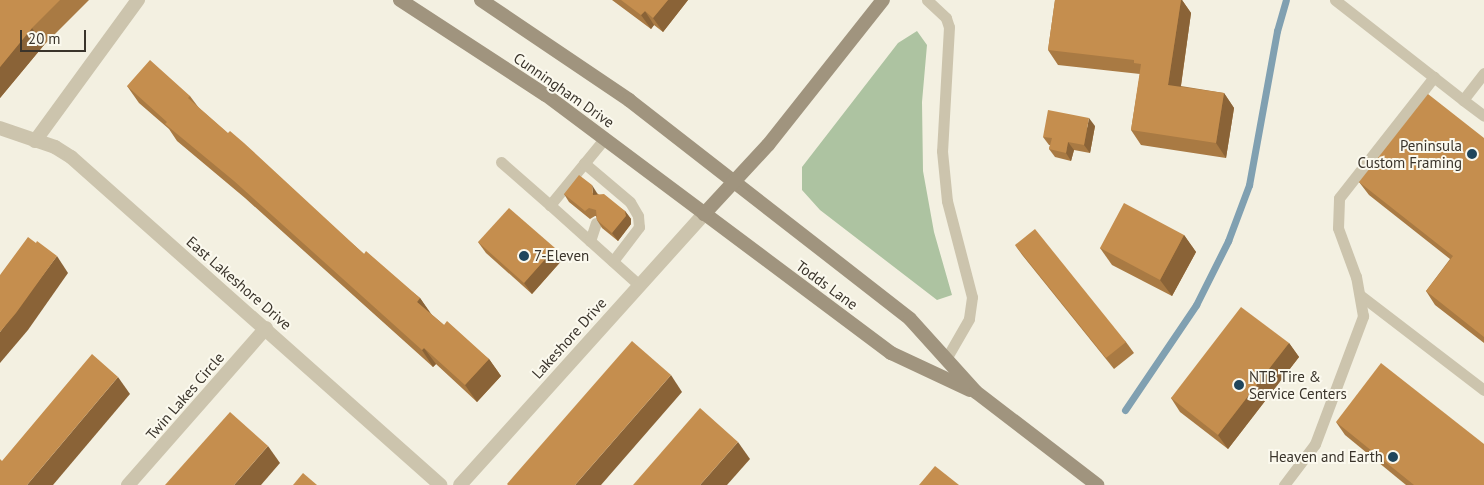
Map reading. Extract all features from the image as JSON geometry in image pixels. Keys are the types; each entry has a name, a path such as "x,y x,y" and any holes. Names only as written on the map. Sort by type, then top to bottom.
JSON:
{"main road":[{"name":"Cunningham Drive","path":"400,0 504,67 605,138 704,214"},
{"name":"Cunningham Drive","path":"481,0 587,70 734,182"},
{"path":"704,214 734,182 883,0"},
{"name":"Todds Lane","path":"734,182 910,319 976,392 1096,485"},
{"name":"Todds Lane","path":"704,214 891,353 976,392"}],"street":[{"path":"35,141 138,0"},
{"name":"East Lakeshore Drive","path":"0,128 55,147 71,158 266,328 434,483"},
{"name":"Lakeshore Drive","path":"460,485 638,284 704,214"},
{"name":"Twin Lakes Circle","path":"128,485 266,328"}],"lane":[{"path":"927,0 946,18 949,27 942,151 947,201 972,298 969,319 946,359"},
{"path":"1335,0 1484,116"},
{"path":"1463,100 1484,73"},
{"path":"1284,485 1315,444 1363,316 1360,295 1338,228 1339,198 1434,77"},
{"path":"550,205 605,138"},
{"path":"501,162 638,284"},
{"path":"584,163 630,202 638,216 639,227 613,261"},
{"path":"604,198 608,183"},
{"path":"590,241 596,223"},
{"path":"1360,295 1484,390"}],"green space":[{"path":"917,31 927,45 922,102 923,171 934,232 952,295 937,300 820,210 802,190 802,167 898,43"}],"building":[{"path":"0,0 60,0 32,28 0,67"},
{"path":"621,0 668,0 653,18 645,11 641,15"},
{"path":"1055,0 1181,0 1168,85 1224,93 1216,143 1131,130 1141,64 1134,63 1134,60 1048,50"},
{"path":"150,60 190,96 188,98 228,133 230,131 244,143 364,254 366,251 420,298 417,302 444,325 447,321 489,359 465,385 424,348 422,350 234,181 165,124 167,122 127,86"},
{"path":"1428,94 1484,138 1484,337 1426,291 1453,256 1359,182"},
{"path":"1048,110 1089,118 1084,145 1068,142 1066,153 1049,149 1052,138 1043,137"},
{"path":"579,175 592,185 593,195 604,194 625,211 626,216 612,233 597,220 596,210 589,208 585,211 564,194"},
{"path":"1124,203 1184,235 1160,280 1100,248"},
{"name":"7-Eleven","path":"509,208 555,248 524,283 478,242"},
{"path":"1035,229 1126,342 1106,358 1015,245"},
{"path":"28,237 36,243 37,241 57,256 0,332 0,275"},
{"name":"NTB Tire & Service Centers","path":"1241,307 1289,343 1218,435 1171,398"},
{"path":"632,341 671,375 575,485 508,485 507,484"},
{"path":"92,354 118,377 27,485 0,485 0,459 2,461"},
{"path":"1381,363 1484,444 1484,485 1414,485 1336,422"},
{"path":"700,408 738,442 700,485 633,485"},
{"path":"230,412 268,446 234,485 165,485"},
{"path":"935,466 959,485 919,485"},
{"path":"303,473 317,485 293,485"}],"waterway":[{"path":"1125,410 1196,305 1228,241 1249,185 1277,31 1286,0"}],"place":[{"name":"Peninsula Custom Framing","path":"1472,154"},
{"name":"7-Eleven","path":"524,256"},
{"name":"NTB Tire & Service Centers","path":"1239,385"},
{"name":"Heaven and Earth","path":"1393,457"}]}
